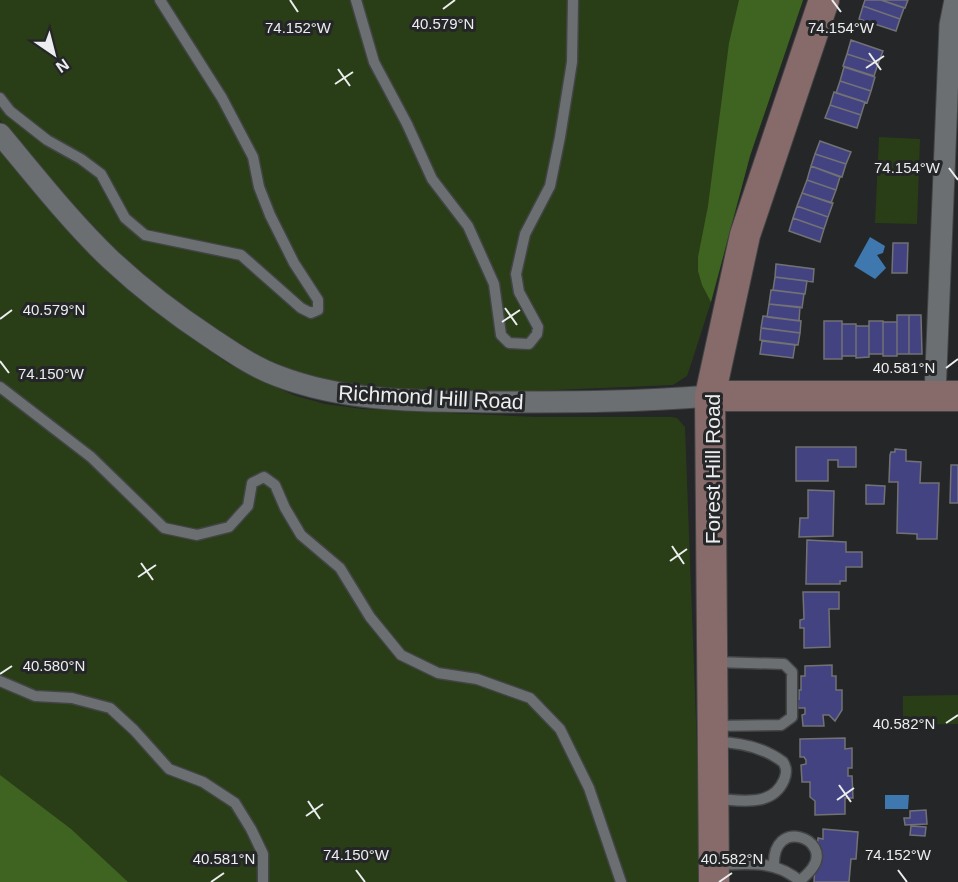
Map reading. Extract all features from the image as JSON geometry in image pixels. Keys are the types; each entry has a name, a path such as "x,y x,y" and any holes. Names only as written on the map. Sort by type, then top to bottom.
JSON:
{"street":[{"name":"Forest Hill Road","path":"714,873 710,396 745,235 824,0"},
{"path":"946,396 950,25 955,0"},
{"name":"Richmond Hill Road","path":"0,134 80,228 120,268 186,322 230,351 276,376 322,390 374,398 436,402 617,401 710,396 946,396"}],"lane":[{"path":"0,98 10,111 47,140 81,159 101,174 125,218 145,235 241,255 301,308 311,313 318,310 318,300 294,263 270,215 259,187 253,157 222,98 160,0"},
{"path":"356,0 374,62 407,124 432,179 468,226 494,285 501,335 509,343 529,344 537,334 538,327 519,292 516,274 525,234 550,186 572,62 573,0"},
{"path":"0,387 91,457 164,528 197,535 229,527 248,506 252,483 264,477 275,485 285,508 302,535 340,568 370,616 401,655 438,673 477,679 530,698 560,729 589,788 621,882"},
{"path":"712,662 784,664 792,672 792,717 781,724 713,734"},
{"path":"0,681 34,696 72,699 110,708 134,730 169,769 203,782 235,803 263,854 263,882"},
{"path":"713,734 762,750 783,762 786,773 775,794 767,798 750,801 714,799"},
{"path":"714,873 774,866 785,870 800,882 814,866 814,849 810,842 800,836 789,836 778,845 773,855 774,866"}],"green space":[{"path":"0,0 803,0 750,156 711,302 687,376 673,385 464,394 411,393 301,378 230,342 147,280 57,187 0,120"},
{"path":"739,0 803,0 750,156 711,302 702,285 698,271 698,257 708,206 729,43"},
{"path":"879,137 920,139 917,224 875,223"},
{"path":"0,149 146,304 227,363 293,395 325,404 363,409 537,417 677,418 685,427 702,882 0,882"},
{"path":"958,695 958,724 903,725 903,696"},
{"path":"0,775 71,829 128,882 0,882"}],"water":[{"path":"870,237 885,246 883,253 877,255 886,268 875,279 854,266"},
{"path":"885,795 909,795 908,809 885,809"}],"building":[{"path":"865,0 881,0 904,8 900,19 863,6"},
{"path":"881,0 908,0 905,8"},
{"path":"863,6 900,19 896,31 859,19"},
{"path":"851,40 883,51 878,64 847,54"},
{"path":"847,54 878,64 874,76 843,66"},
{"path":"844,67 875,77 871,91 840,81"},
{"path":"840,81 871,91 867,103 836,93"},
{"path":"834,92 865,102 861,115 830,105"},
{"path":"830,105 861,115 857,128 825,118"},
{"path":"820,141 851,152 846,164 815,154"},
{"path":"815,154 846,164 842,177 811,166"},
{"path":"811,166 840,177 836,190 807,180"},
{"path":"807,180 836,190 831,203 802,193"},
{"path":"802,193 833,203 828,217 797,206"},
{"path":"797,206 828,217 824,229 793,218"},
{"path":"793,218 824,229 820,242 789,231"},
{"path":"893,243 908,243 907,273 892,273"},
{"path":"776,264 814,269 813,282 775,277"},
{"path":"775,277 807,281 805,294 773,290"},
{"path":"771,290 804,294 802,308 769,304"},
{"path":"769,304 800,307 799,321 767,317"},
{"path":"897,315 909,315 909,354 897,354"},
{"path":"909,315 921,315 922,354 909,354"},
{"path":"763,316 801,321 800,333 761,328"},
{"path":"824,321 842,321 842,359 824,359"},
{"path":"869,321 883,321 883,354 869,354"},
{"path":"883,322 897,322 897,356 883,356"},
{"path":"842,324 856,324 856,356 842,356"},
{"path":"856,326 869,326 869,357 856,358"},
{"path":"761,328 800,333 798,345 760,340"},
{"path":"762,341 795,345 793,358 760,354"},
{"path":"796,447 856,447 856,467 838,467 838,460 828,460 828,481 796,481"},
{"path":"895,449 906,450 906,461 921,462 920,483 939,483 937,539 917,539 917,534 897,533 898,482 889,482 890,455 891,452 895,452"},
{"path":"951,465 958,465 958,503 950,503"},
{"path":"866,485 885,486 884,504 866,504"},
{"path":"808,490 834,491 833,536 799,537 800,518 808,518"},
{"path":"807,540 846,542 846,552 862,552 862,567 846,567 846,581 840,581 840,584 806,584"},
{"path":"803,592 839,592 839,609 829,609 830,647 804,648 804,628 800,628 800,620 804,619"},
{"path":"832,665 832,676 836,676 836,690 842,690 842,710 835,721 829,715 823,715 824,726 803,726 802,715 805,714 805,708 798,708 797,699 799,699 799,690 801,690 801,676 805,676 805,666"},
{"path":"845,738 845,749 852,748 852,768 848,768 848,776 852,776 853,798 845,798 845,814 815,815 815,801 810,797 810,782 802,782 801,765 806,764 806,760 800,757 800,739"},
{"path":"926,810 927,824 905,825 904,818 910,818 910,811"},
{"path":"911,826 926,827 925,836 910,835"},
{"path":"823,829 858,832 856,859 851,859 849,882 814,882 815,866 820,866 821,858 816,858 818,838 823,839"}]}
